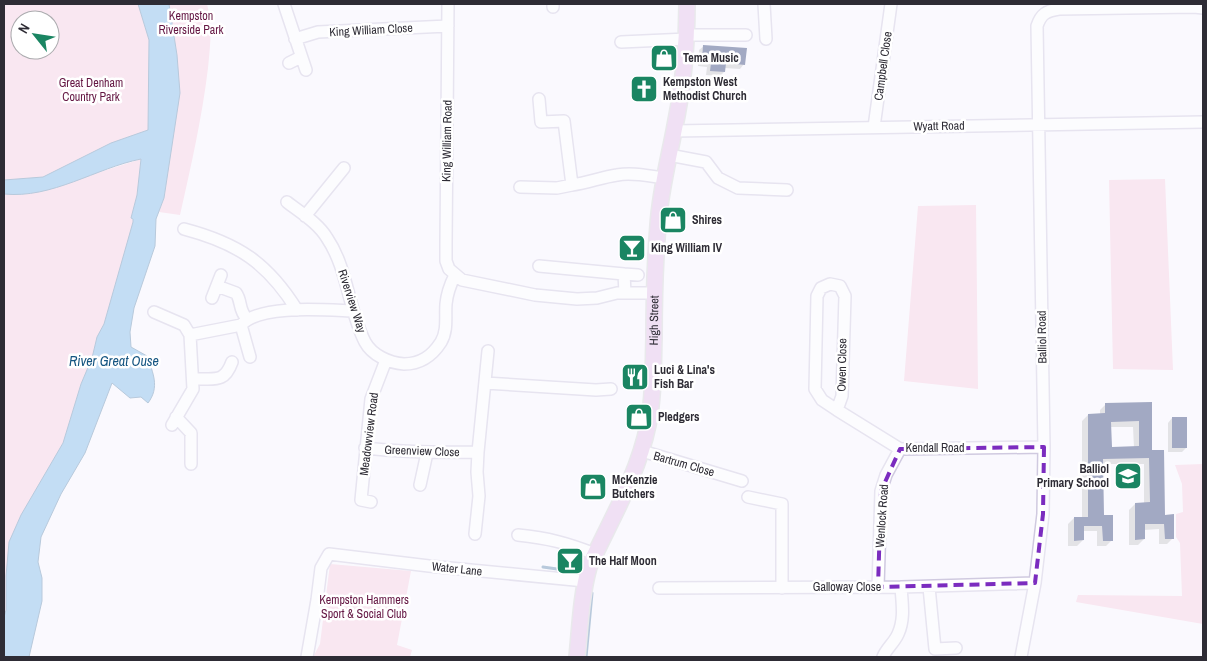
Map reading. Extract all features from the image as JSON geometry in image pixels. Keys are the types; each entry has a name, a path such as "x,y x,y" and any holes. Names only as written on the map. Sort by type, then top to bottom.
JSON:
{"main road":[{"name":"High Street","path":"577,657 585,581 595,554 626,491 642,451 652,400 654,293 658,225 664,178 674,132 687,37 687,4"}],"street":[{"path":"284,4 306,70"},
{"name":"King William Road","path":"448,4 446,261 449,269 455,275"},
{"path":"764,4 766,39"},
{"name":"Campbell Close","path":"874,128 891,4"},
{"name":"Balliol Road","path":"1021,657 1035,583 1043,514 1044,447 1037,26 1041,16 1049,11 1059,9 1203,8"},
{"name":"King William Close","path":"295,39 318,32 448,26"},
{"path":"621,42 746,35"},
{"path":"289,63 301,57"},
{"path":"539,99 541,122 564,121 572,185"},
{"name":"Wyatt Road","path":"674,132 1203,122"},
{"path":"669,155 706,162 720,182 738,188 787,190"},
{"path":"305,216 344,168"},
{"path":"520,187 557,188 616,175 635,174 664,178"},
{"name":"Riverview Way","path":"287,202 305,216 326,237 337,255 353,312 366,343 374,353 386,360"},
{"path":"184,229 212,236 234,246 256,261 283,288 296,310"},
{"path":"539,266 638,275"},
{"path":"624,274 625,293"},
{"path":"386,360 400,364 414,364 426,359 435,350 442,339 446,323 448,289 455,275 462,280 491,287 577,299 625,293 654,293"},
{"path":"212,298 219,280 238,295 250,357"},
{"name":"Owen Close","path":"830,284 840,286 845,296 842,396 837,410 822,400 814,389 817,296 821,288 830,284"},
{"path":"190,335 244,322 281,310 353,312"},
{"path":"154,312 184,325 190,335 194,379 192,394 174,421 191,433 191,464"},
{"name":"Greenview Close","path":"474,534 479,496 478,452 488,351"},
{"name":"Meadowview Road","path":"372,502 361,500 366,448 371,399 386,360"},
{"path":"194,379 222,378 228,373 232,362"},
{"path":"485,383 596,390 611,389"},
{"name":"Kendall Road","path":"837,410 900,449 1044,447"},
{"name":"Greenview Close","path":"366,448 427,453 478,452"},
{"name":"Wenlock Road","path":"878,587 882,491 886,475 900,449"},
{"name":"Bartrum Close","path":"642,451 724,481 742,481"},
{"path":"420,486 427,453"},
{"path":"748,497 782,504 782,588"},
{"path":"518,535 563,542 595,554"},
{"name":"Water Lane","path":"307,657 321,568 329,554 456,569 585,581"},
{"name":"Galloway Close","path":"659,588 929,587 1035,583"},
{"path":"883,657 898,634 902,622 901,587"},
{"path":"929,587 935,649 956,648"}],"highlighted area":[{"path":"1044,447 1043,514 1035,583 878,587 881,491 900,449"}],"green space":[{"name":"Great Denham Country Park","path":"4,4 138,4 149,40 148,130 111,143 43,177 4,180"},
{"name":"Kempston Riverside Park","path":"169,4 207,4 210,28 208,68 203,105 180,215 159,212 164,198 168,170 177,55"},
{"path":"141,159 137,195 131,218 134,222 104,324 97,337 92,358 81,384 63,443 21,515 9,542 6,610 4,617 4,194 20,195 40,191"},
{"path":"1165,179 1173,370 1113,369 1109,180"},
{"path":"976,205 978,389 904,381 918,206"},
{"path":"1203,464 1203,624 1076,602 1078,595 1182,596 1180,543 1176,537 1176,514 1183,512 1182,484 1175,465"},
{"name":"Kempston Hammers Sport & Social Club","path":"330,564 411,571 397,645 412,650 410,657 313,657 320,644"}],"water":[{"name":"River Great Ouse","path":"138,4 169,4 177,55 180,93 164,198 156,219 155,246 134,308 130,332 131,347 147,356 154,380 154,391 148,403 141,397 130,398 112,383 85,453 61,494 41,537 38,562 42,578 42,601 29,657 4,657 4,617 6,610 9,542 21,515 63,443 81,384 92,358 97,337 104,324 133,222 131,218 137,195 141,159 39,192 4,194 4,180 43,177 111,143 148,130 149,40"}],"building":[{"path":"703,45 747,48 745,65 726,63 725,72 710,71 711,63 702,62"},
{"path":"1152,402 1152,450 1164,450 1165,515 1174,514 1174,539 1165,539 1164,524 1145,524 1145,539 1135,540 1135,503 1150,502 1149,458 1103,459 1104,515 1113,515 1113,541 1103,541 1102,526 1084,526 1084,540 1074,541 1074,517 1088,517 1088,414 1105,413 1105,403","holes":["1139,421 1139,446 1112,447 1111,422"]},
{"path":"1172,417 1187,417 1187,448 1172,448"}],"waterway":[{"path":"543,567 571,571"},
{"path":"586,657 592,593"}],"place":[{"name":"Tema Music","path":"664,58"},
{"name":"Kempston West Methodist Church","path":"644,89"},
{"name":"Shires","path":"673,220"},
{"name":"King William IV","path":"632,248"},
{"name":"Luci & Lina's Fish Bar","path":"635,377"},
{"name":"Pledgers","path":"639,417"},
{"name":"Balliol Primary School","path":"1128,476"},
{"name":"McKenzie Butchers","path":"593,487"},
{"name":"The Half Moon","path":"570,561"}]}
